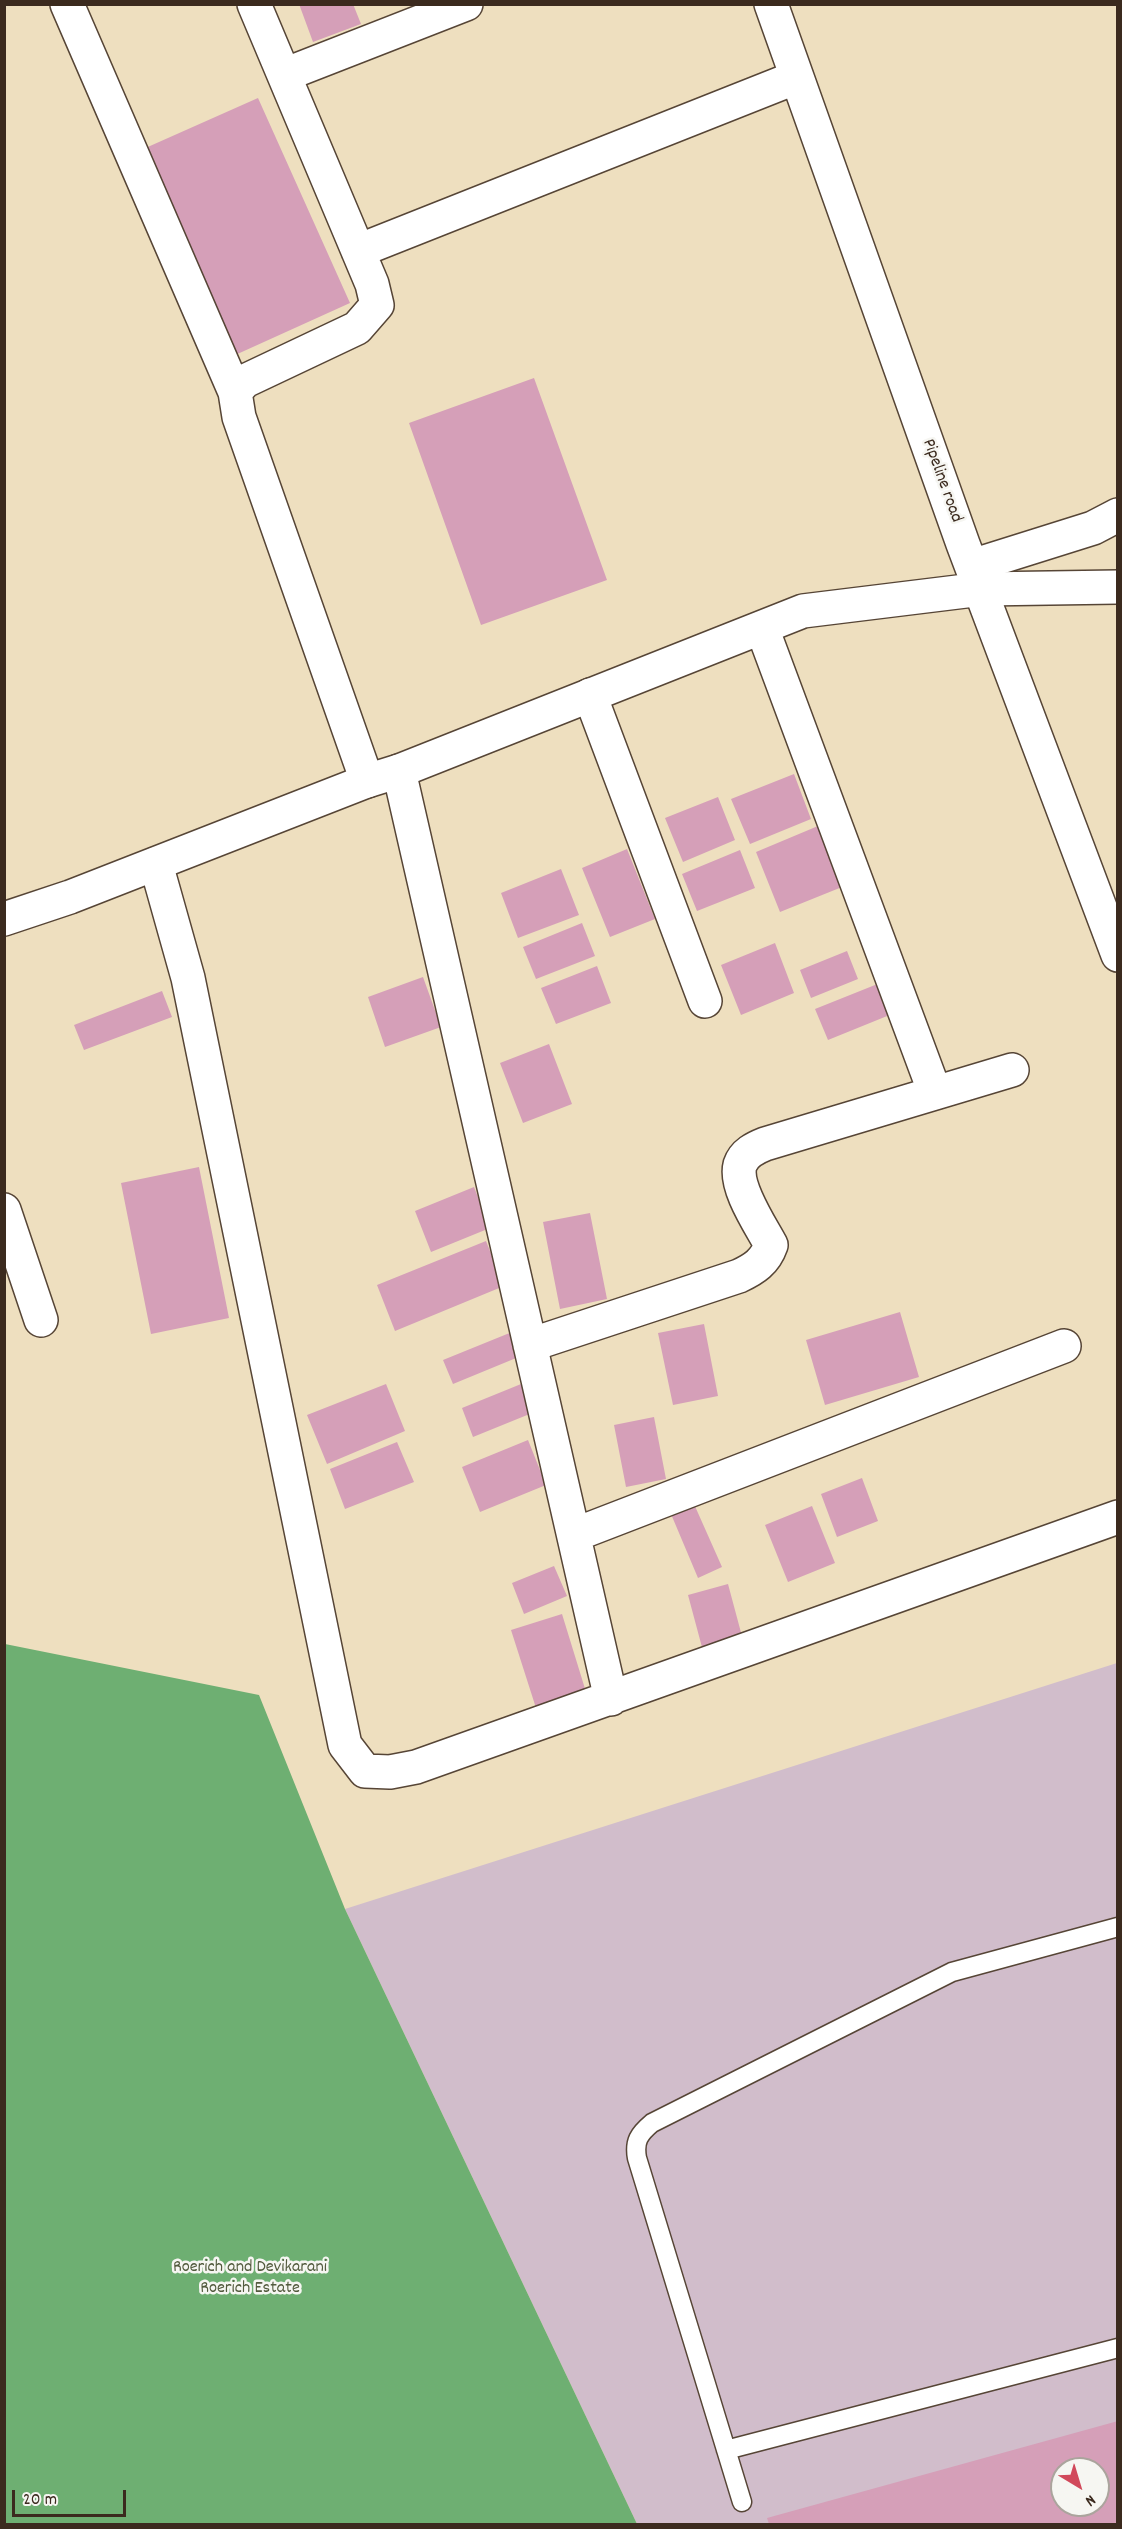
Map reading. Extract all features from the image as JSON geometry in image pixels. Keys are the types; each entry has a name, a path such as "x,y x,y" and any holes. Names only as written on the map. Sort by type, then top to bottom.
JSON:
{"street":[{"path":"66,4 234,392 239,417 367,781"},
{"path":"234,392 245,381 357,328 377,305 372,284 254,4"},
{"path":"284,75 466,4"},
{"name":"Pipeline road","path":"771,4 977,577 1118,955"},
{"path":"358,251 797,77"},
{"path":"4,919 156,864 367,781 399,771 803,611 977,577 1094,528 1118,515"},
{"path":"977,577 1118,587"},
{"path":"762,628 935,1093"},
{"path":"591,695 705,1001"},
{"path":"399,771 611,1699"},
{"path":"156,864 188,978 345,1745 365,1771 390,1772 416,1767 1118,1517"},
{"path":"530,1345 739,1276 757,1267 771,1245 742,1189 740,1166 750,1151 765,1144 1012,1070"},
{"path":"4,1210 41,1320"},
{"path":"574,1535 1064,1346"}],"lane":[{"path":"742,2502 638,2158 635,2146 640,2133 652,2123 952,1972 1118,1928"},
{"path":"726,2450 1118,2349"}],"shaded area":[{"path":"1117,1663 1117,2524 637,2524 345,1909"}],"green space":[{"name":"Roerich and Devikarani Roerich Estate","path":"5,1644 259,1695 345,1909 637,2524 5,2524"}],"building":[{"path":"299,4 353,4 361,24 313,42"},
{"path":"258,98 350,303 233,356 141,150"},
{"path":"534,378 607,580 481,625 409,423"},
{"path":"794,774 811,819 750,844 731,799"},
{"path":"718,797 735,840 683,862 665,818"},
{"path":"818,826 842,887 780,912 756,852"},
{"path":"627,849 655,919 610,937 582,868"},
{"path":"740,850 755,888 697,911 682,874"},
{"path":"561,869 579,915 518,938 501,893"},
{"path":"582,923 595,956 536,979 523,947"},
{"path":"775,943 794,993 741,1015 721,965"},
{"path":"847,951 858,979 811,998 800,970"},
{"path":"597,966 611,1003 556,1024 541,988"},
{"path":"423,977 441,1027 385,1047 368,997"},
{"path":"885,981 897,1012 828,1040 815,1009"},
{"path":"162,991 172,1017 84,1050 74,1025"},
{"path":"549,1044 572,1104 523,1123 500,1063"},
{"path":"199,1167 229,1318 151,1334 121,1183"},
{"path":"474,1187 490,1228 431,1252 415,1211"},
{"path":"590,1213 607,1299 560,1309 543,1222"},
{"path":"486,1241 504,1286 395,1331 377,1285"},
{"path":"900,1312 919,1377 825,1405 806,1340"},
{"path":"704,1324 718,1396 673,1405 658,1333"},
{"path":"512,1332 521,1356 453,1384 443,1360"},
{"path":"526,1382 537,1411 473,1437 462,1408"},
{"path":"386,1384 405,1431 327,1464 307,1415"},
{"path":"654,1417 666,1479 626,1487 614,1425"},
{"path":"528,1440 546,1485 480,1512 462,1467"},
{"path":"397,1442 414,1482 345,1509 330,1469"},
{"path":"862,1478 878,1521 837,1537 821,1494"},
{"path":"694,1504 722,1567 698,1578 671,1514"},
{"path":"812,1506 835,1563 788,1582 765,1525"},
{"path":"554,1566 567,1596 524,1614 512,1583"},
{"path":"728,1584 743,1640 703,1651 688,1595"},
{"path":"562,1614 586,1692 536,1708 511,1630"},
{"path":"1118,2421 1118,2524 769,2524 767,2518"}]}
